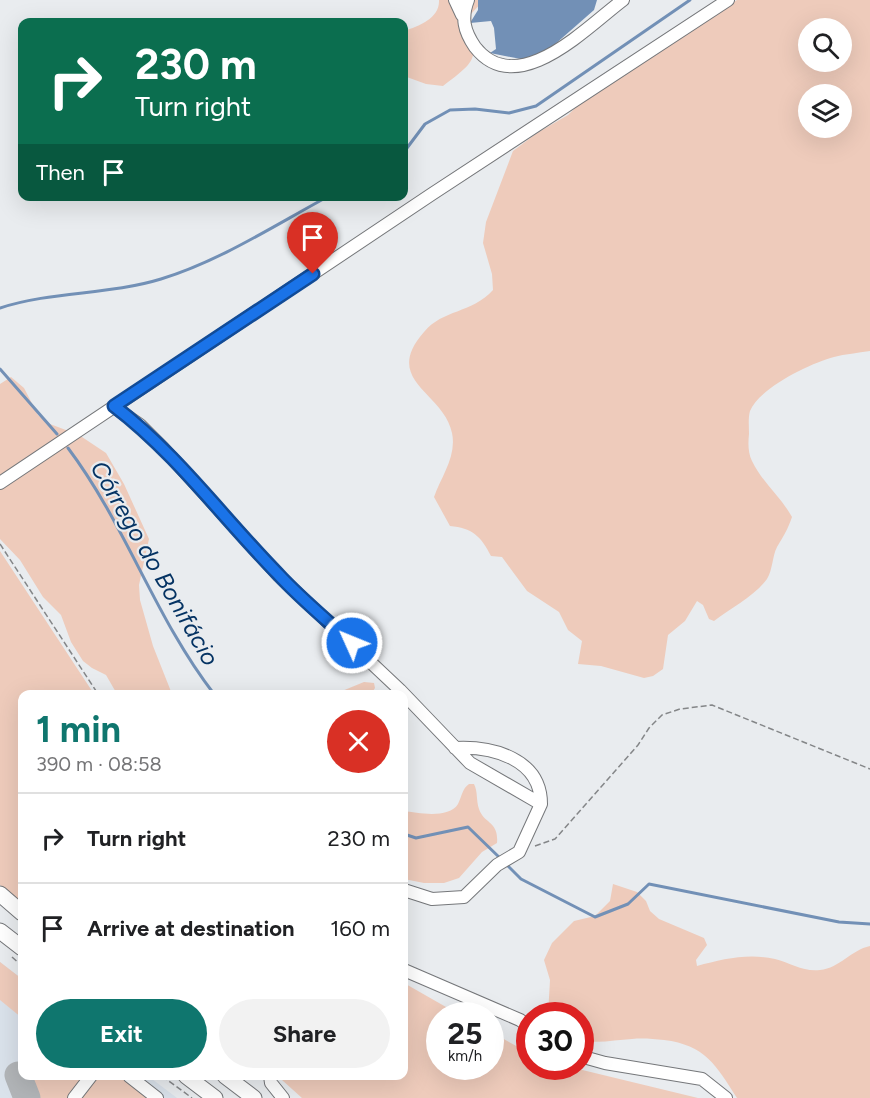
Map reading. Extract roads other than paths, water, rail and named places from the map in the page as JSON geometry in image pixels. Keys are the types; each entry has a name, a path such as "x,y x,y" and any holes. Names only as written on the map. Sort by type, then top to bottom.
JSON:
{"main road":[{"path":"0,894 18,910"},
{"path":"0,931 18,945"},
{"path":"191,1080 215,1098"},
{"path":"230,1080 254,1098"}],"street":[{"path":"455,0 466,30 482,55 489,60 512,67 526,66 544,59 623,0"},
{"path":"462,15 468,0"},
{"path":"0,483 721,2"},
{"path":"114,406 140,425 279,576 400,690"},
{"path":"408,698 470,764 541,804"},
{"path":"408,891 432,899 464,897 497,865 514,855 541,804 541,789 523,764 497,752 478,747 455,748"},
{"path":"408,972 516,1018"},
{"path":"594,1060 702,1079 726,1098"},
{"path":"74,1098 88,1080"},
{"path":"134,1080 157,1098"},
{"path":"271,1080 283,1098"}],"water":[{"path":"478,0 597,0 594,10 545,53 526,60 490,53 496,49 491,21 470,23 478,10"}],"waterway":[{"path":"408,147 425,124 450,110 475,109 509,113 536,106 690,0"},
{"path":"0,308 161,279 205,263 320,201"},
{"path":"0,369 57,434"},
{"name":"Córrego do Bonifácio","path":"68,448 107,508 174,634 211,690"},
{"name":"Córrego do Bonifácio","path":"408,835 416,838 468,827 501,859"},
{"name":"Córrego do Bonifácio","path":"506,864 521,879 595,917 628,904 649,884 839,922 870,924"}]}
